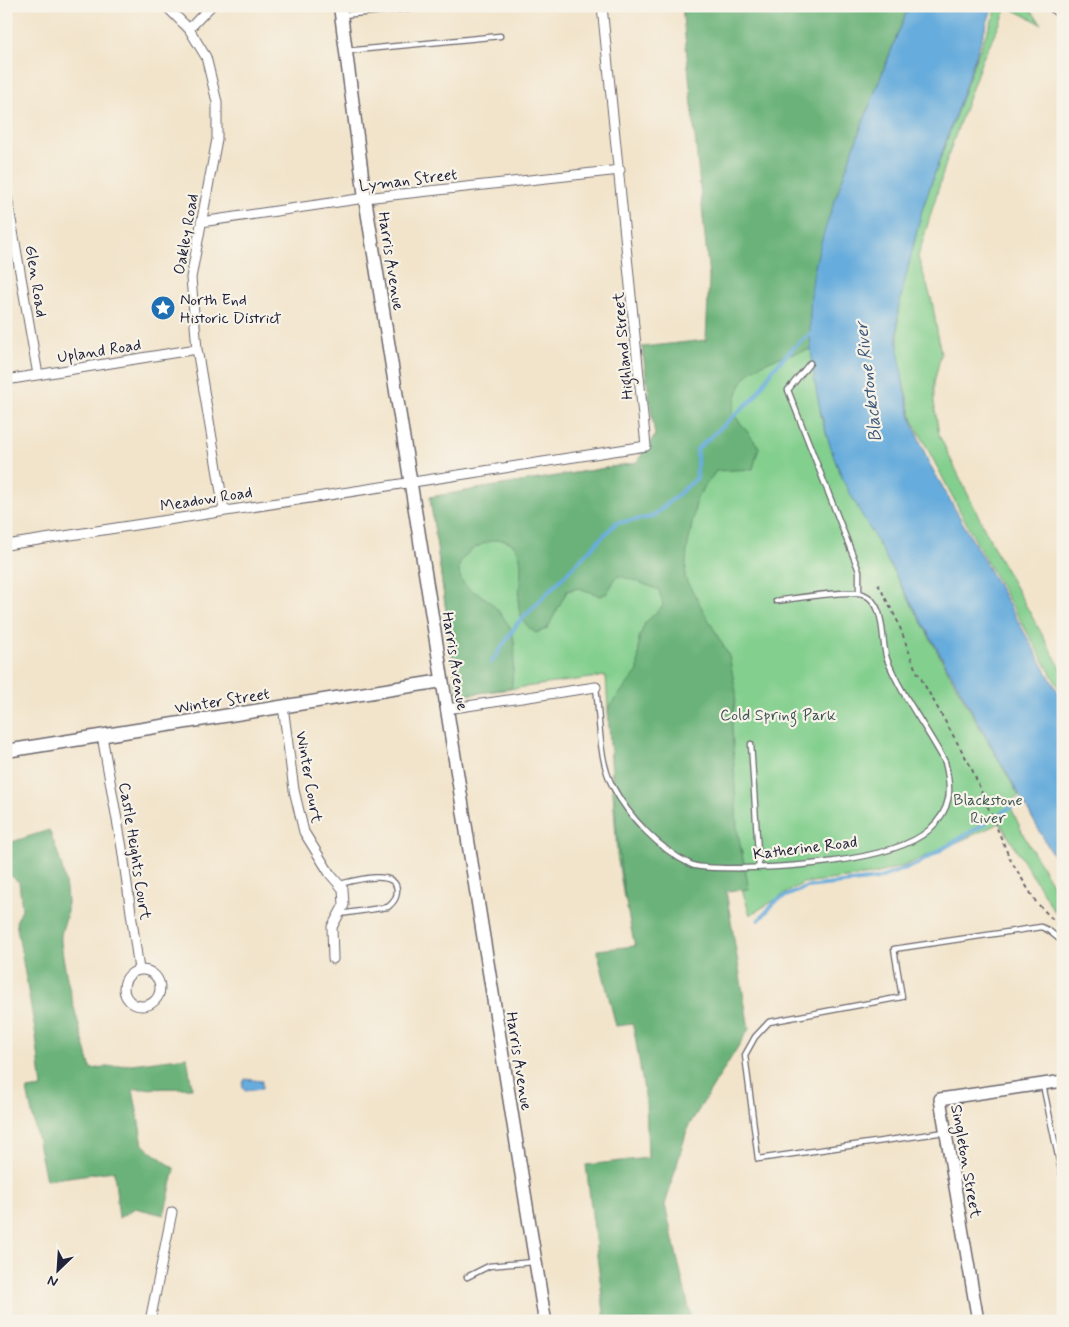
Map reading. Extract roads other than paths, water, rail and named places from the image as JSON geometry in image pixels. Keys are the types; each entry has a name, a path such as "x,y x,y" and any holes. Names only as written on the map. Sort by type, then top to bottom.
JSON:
{"main road":[{"name":"Harris Avenue","path":"341,11 365,198 545,1321"},
{"name":"Winter Street","path":"6,751 442,681"}],"street":[{"name":"Oakley Road","path":"166,6 189,29 206,57 216,102 217,140 191,278 197,349 224,510"},
{"path":"189,29 211,6"},
{"name":"Highland Street","path":"410,482 646,446 620,170 602,6"},
{"path":"1054,6 1063,16"},
{"name":"Lyman Street","path":"201,222 365,198 620,170"},
{"name":"Glen Road","path":"6,190 38,376"},
{"name":"Upland Road","path":"6,380 197,349"},
{"name":"Meadow Road","path":"6,545 410,482"},
{"name":"Katherine Road","path":"447,709 596,687"},
{"name":"Winter Court","path":"283,706 294,790 304,832 342,889 344,905 332,927 333,959"},
{"name":"Castle Heights Court","path":"102,736 122,848 139,970"},
{"path":"139,970 151,972 155,976 159,988 155,999 145,1005 134,1003 124,990 126,980 139,970"},
{"name":"Singleton Street","path":"978,1321 940,1099 1063,1081"},
{"path":"150,1321 172,1212"}],"lane":[{"path":"341,11 433,6"},
{"path":"345,52 500,36"},
{"path":"776,601 859,593 860,571 788,390 810,363"},
{"name":"Katherine Road","path":"596,687 607,771 613,787 634,817 658,842 690,864 760,868 828,863 898,846 920,837 929,830 940,817 950,792 945,762 887,657 880,615 877,608 872,601 859,593"},
{"path":"751,744 760,868"},
{"path":"339,884 370,878 382,878 392,881 396,886 397,895 394,902 388,907 339,914"},
{"path":"945,1132 758,1159 745,1055 755,1037 769,1022 902,997 894,949 1041,927 1063,942"},
{"path":"1043,1084 1063,1180"},
{"path":"467,1277 489,1266 535,1261"}],"water":[{"name":"Blackstone River","path":"909,6 993,6 922,210 898,309 897,341 904,389 912,421 928,461 1063,701 1063,873 848,490 828,438 814,379 810,318 812,289 818,252 856,141"},
{"path":"245,1079 262,1081 262,1089 245,1091 242,1085"}],"waterway":[{"path":"491,663 517,624 616,523 652,517 697,478 697,449 754,398 773,369 795,346 814,331"},
{"path":"999,814 1025,799"},
{"path":"759,920 777,900 807,887 877,879 917,864 986,823"}],"place":[{"name":"North End Historic District","path":"163,308"}],"park label":[{"name":"Cold Spring Park","path":"778,714"}]}
